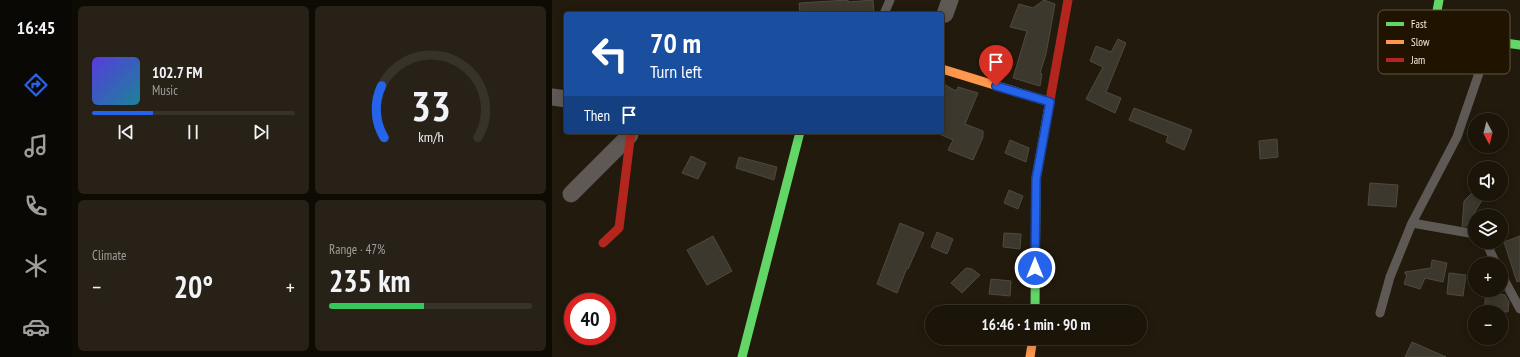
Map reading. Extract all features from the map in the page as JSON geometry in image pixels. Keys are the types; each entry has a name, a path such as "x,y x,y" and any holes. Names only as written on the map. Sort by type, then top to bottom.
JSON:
{"street":[{"path":"1035,305 1036,179 1068,0"},
{"path":"1437,10 1439,0"},
{"path":"1510,43 1520,45"},
{"path":"944,70 1050,102"},
{"path":"552,97 564,99"},
{"path":"571,194 630,134"},
{"path":"603,243 619,228 630,134"},
{"path":"742,357 786,194 800,134"},
{"path":"1030,357 1032,345"}],"lane":[{"path":"885,12 890,0"},
{"path":"1380,313 1390,277 1412,223 1457,137 1478,74"},
{"path":"1412,223 1468,233"},
{"path":"1508,287 1520,308"}],"building":[{"path":"873,0 874,12 800,12 799,3"},
{"path":"1044,0 1055,4 1046,54 1040,73 1042,74 1040,86 1013,78 1027,31 1010,27 1019,4 1033,8"},
{"path":"1118,39 1126,43 1106,92 1121,98 1115,113 1086,99 1103,67 1090,61 1096,46 1111,52"},
{"path":"944,84 956,91 958,87 978,93 965,124 983,131 983,137 973,160 948,150 953,140 939,134 944,134"},
{"path":"1134,108 1192,130 1184,150 1166,142 1168,136 1129,120"},
{"path":"1277,139 1278,157 1260,159 1259,141"},
{"path":"1010,140 1029,148 1026,162 1005,153"},
{"path":"691,156 706,163 698,179 682,173"},
{"path":"739,157 777,167 774,180 736,168"},
{"path":"1370,183 1398,185 1396,207 1368,205"},
{"path":"1009,190 1023,196 1018,209 1004,203"},
{"path":"1468,197 1468,201 1482,201 1477,209 1468,209 1468,223 1466,226 1462,226 1464,201"},
{"path":"900,223 924,233 897,293 877,284"},
{"path":"937,232 953,239 947,254 931,247"},
{"path":"1004,233 1021,234 1020,249 1003,247"},
{"path":"713,236 732,271 707,285 687,250"},
{"path":"1520,236 1520,281 1517,282 1506,249 1508,249 1508,240"},
{"path":"1432,260 1447,263 1443,282 1425,278 1420,289 1404,284 1407,275 1405,272 1431,268"},
{"path":"966,268 972,269 980,275 962,293 951,283"},
{"path":"1449,273 1466,275 1463,296 1447,294"},
{"path":"991,279 1011,281 1010,296 989,294"},
{"path":"1486,297 1506,297 1509,302 1508,312 1508,305 1485,305"},
{"path":"1412,342 1446,357 1405,357"}],"traffic: fast":[{"path":"1437,10 1439,0"},
{"path":"1510,44 1520,45"},
{"path":"1035,305 1036,179 1050,100"},
{"path":"742,357 799,134"}],"traffic: slow":[{"path":"944,70 1050,102"},
{"path":"1030,357 1032,345"}],"traffic: jam":[{"path":"1050,100 1068,0"},
{"path":"603,243 619,228 631,134"}],"route":[{"path":"996,86 1050,102 1036,179 1035,268"}]}
